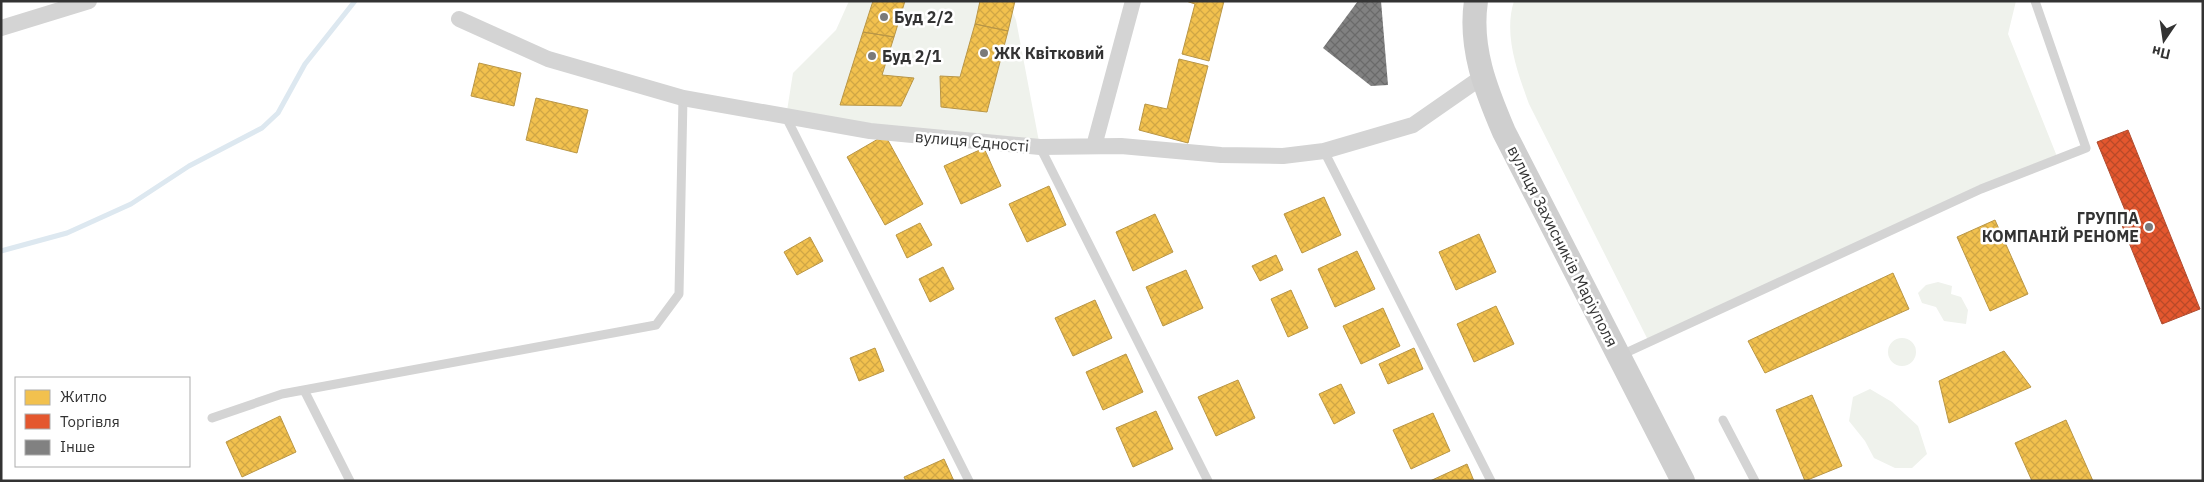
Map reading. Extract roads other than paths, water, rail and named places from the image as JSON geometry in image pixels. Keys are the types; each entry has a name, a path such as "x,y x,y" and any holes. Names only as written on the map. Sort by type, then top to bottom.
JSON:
{"main road":[{"name":"вулиця Захисників Маріуполя","path":"1476,1 1475,43 1482,77 1504,132 1683,481"}],"street":[{"path":"1,28 89,1"},
{"path":"1094,146 1133,1"},
{"name":"вулиця Єдності","path":"460,19 548,59 683,98 786,118 870,131 1040,148 1121,146 1221,155 1283,156 1324,151 1413,125 1482,77"}],"lane":[{"path":"1619,356 1981,189 2086,148 2035,1"},
{"path":"212,418 282,394 656,325 679,294 683,98"},
{"path":"786,118 969,481"},
{"path":"1040,148 1208,481"},
{"path":"1324,151 1490,481"},
{"path":"304,390 350,481"},
{"path":"1723,420 1755,481"}],"waterway":[{"path":"1,251 67,233 131,204 189,166 262,128 278,113 305,64 355,1"}],"place":[{"name":"Буд 2/2","path":"884,17"},
{"name":"ЖК Квітковий","path":"984,53"},
{"name":"Буд 2/1","path":"872,56"},
{"name":"ГРУППА КОМПАНІЙ РЕНОМЕ","path":"2149,227"}]}
